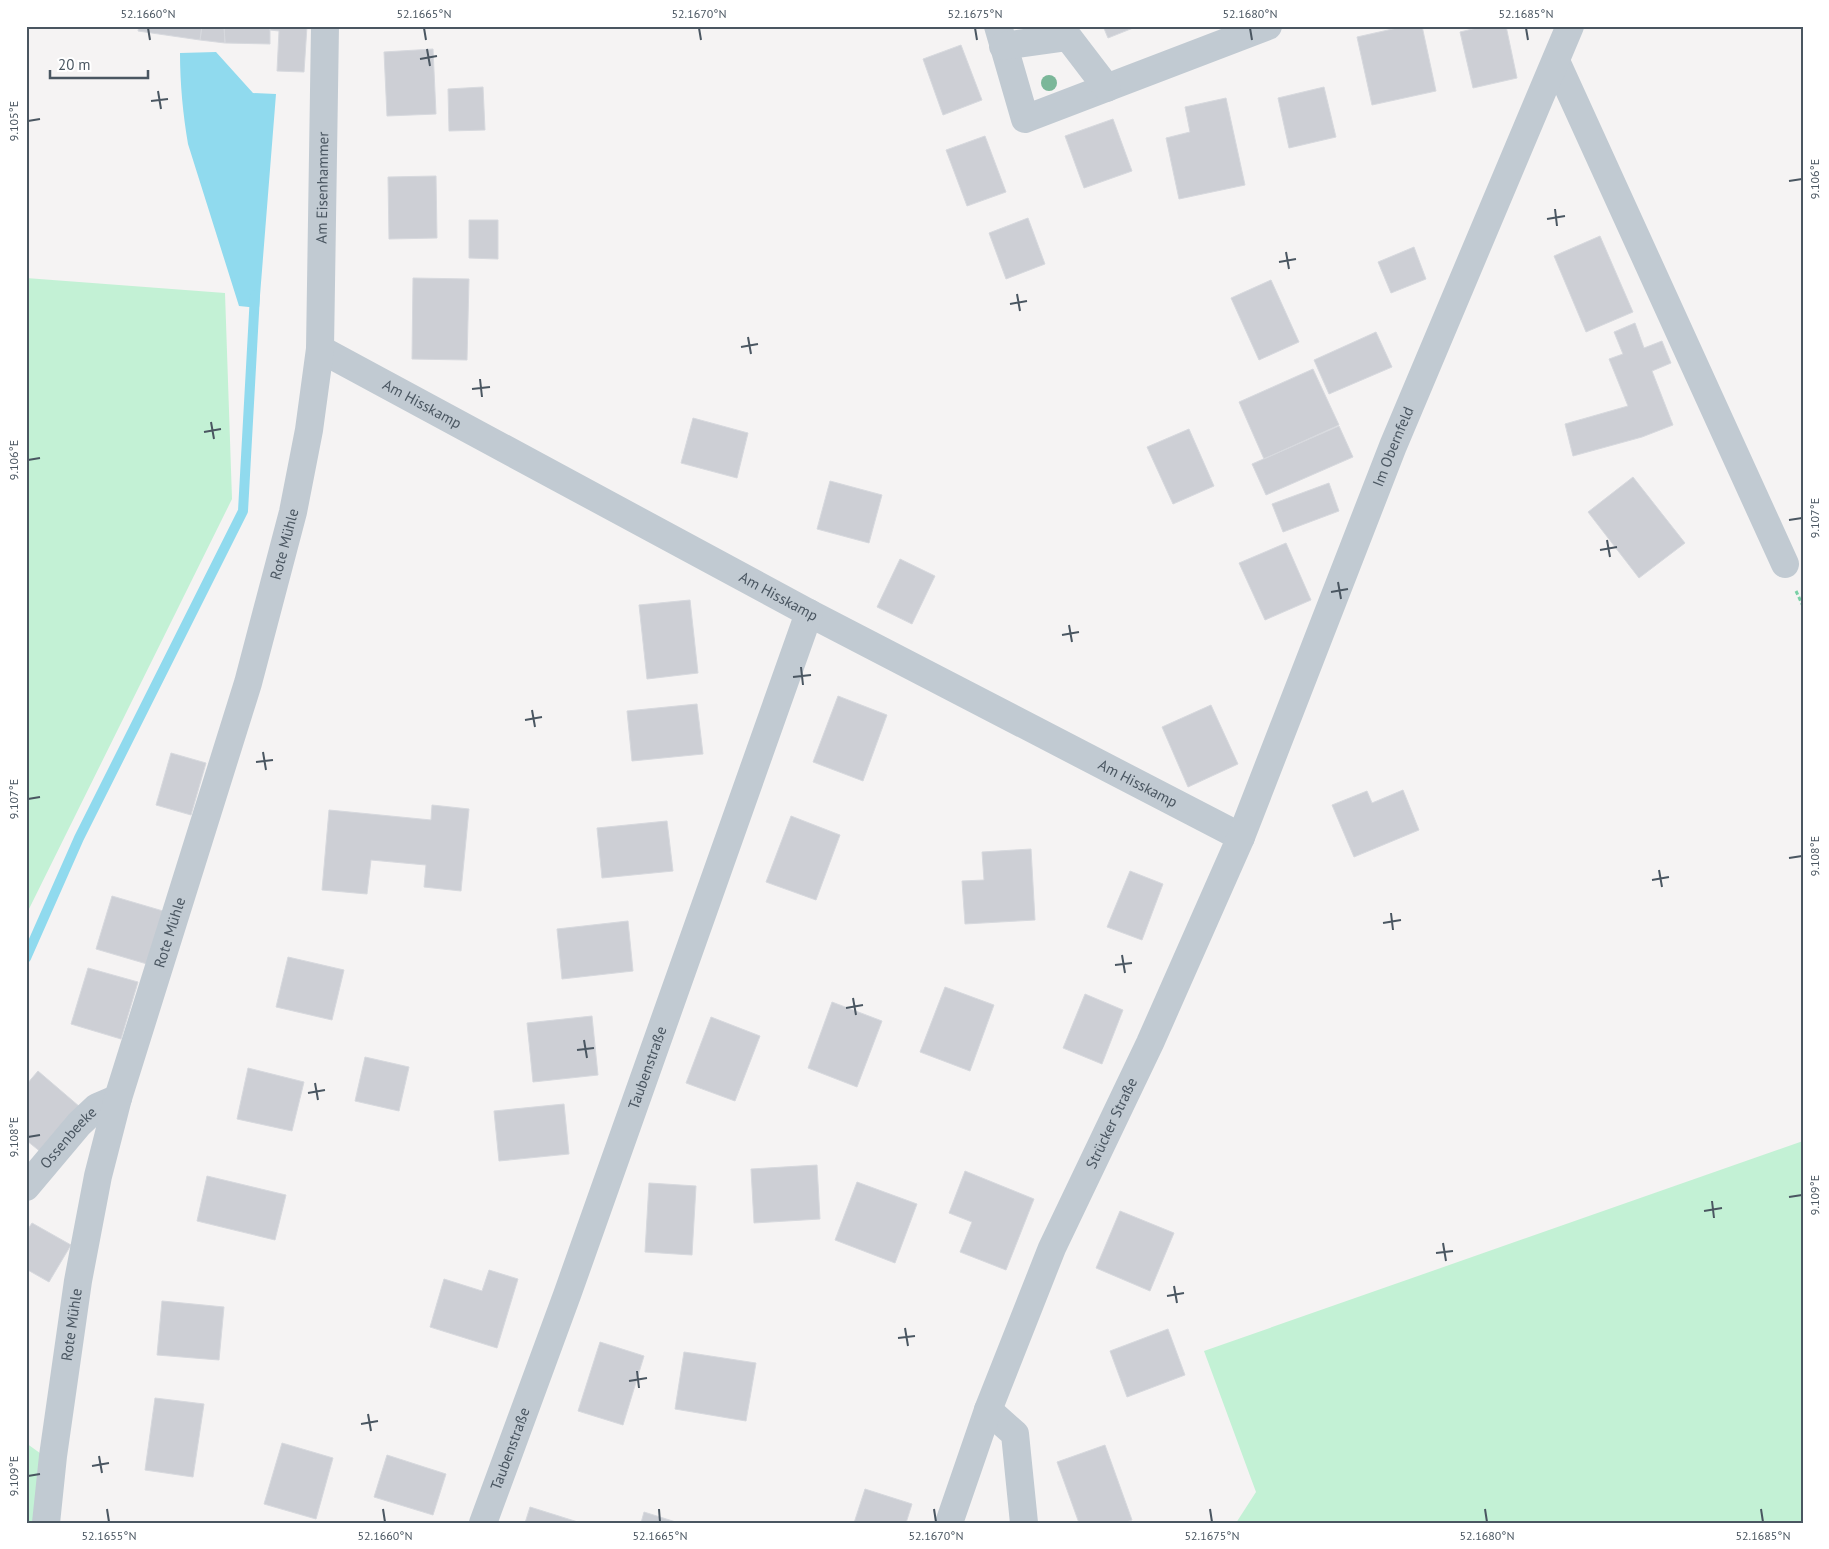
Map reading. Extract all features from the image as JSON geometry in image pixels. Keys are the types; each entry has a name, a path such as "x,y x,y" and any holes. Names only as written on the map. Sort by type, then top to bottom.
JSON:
{"street":[{"name":"Am Eisenhammer","path":"320,349 325,26"},
{"path":"1107,88 1068,37 1001,36 1025,119 1107,88 1268,26"},
{"name":"Im Obernfeld","path":"1242,837 1393,446 1570,26"},
{"path":"1556,61 1785,564"},
{"name":"Am Hisskamp","path":"320,349 809,613 1242,837"},
{"name":"Rote Mühle","path":"46,1523 53,1456 78,1280 98,1176 118,1098 250,673 293,512 309,430 320,349"},
{"name":"Taubenstraße","path":"483,1523 809,613"},
{"name":"Strücker Straße","path":"949,1523 988,1410 1052,1248 1150,1043 1242,837"},
{"name":"Ossenbeeke","path":"26,1187 79,1124 97,1107 118,1098"},
{"path":"988,1410 1015,1434 1024,1523"}],"green space":[{"path":"26,278 225,293 232,499 26,915"},
{"path":"1803,1141 1803,1523 1236,1523 1256,1492 1204,1351"},
{"path":"26,1443 44,1456 37,1523 26,1523"}],"water":[{"path":"216,52 253,93 276,94 259,308 239,306 188,144 182,99 180,53"}],"building":[{"path":"139,26 202,26 200,40 138,31"},
{"path":"202,26 224,26 225,43 200,40"},
{"path":"224,26 270,26 270,44 225,43"},
{"path":"270,26 307,26 304,72 277,71 279,31 270,30"},
{"path":"1103,26 1138,26 1108,38"},
{"path":"1406,26 1422,26 1436,91 1372,105 1357,37"},
{"path":"1485,26 1506,26 1517,78 1473,88 1460,32"},
{"path":"961,45 982,100 943,115 923,59"},
{"path":"433,49 436,114 387,116 384,52"},
{"path":"483,87 485,130 449,131 448,89"},
{"path":"1324,87 1336,137 1289,148 1278,98"},
{"path":"1226,98 1245,185 1179,199 1166,138 1190,132 1185,107"},
{"path":"1113,119 1132,171 1084,188 1065,136"},
{"path":"985,136 1006,192 967,206 946,150"},
{"path":"436,176 437,238 389,239 388,177"},
{"path":"1028,218 1045,264 1006,279 989,233"},
{"path":"469,220 498,220 498,259 469,258"},
{"path":"1600,236 1633,312 1586,332 1554,256"},
{"path":"1414,247 1426,279 1391,293 1378,262"},
{"path":"413,278 469,279 467,360 412,359"},
{"path":"1271,280 1299,342 1259,360 1231,298"},
{"path":"1635,323 1644,348 1662,341 1671,363 1652,371 1673,425 1642,437 1573,456 1565,424 1628,406 1609,359 1623,354 1614,332"},
{"path":"1376,332 1392,367 1329,394 1314,360"},
{"path":"1313,369 1339,425 1264,459 1239,402"},
{"path":"693,418 748,433 737,478 681,463"},
{"path":"1339,426 1353,457 1266,495 1252,464"},
{"path":"1189,429 1214,486 1173,504 1147,447"},
{"path":"1633,477 1685,543 1639,578 1588,512"},
{"path":"830,481 882,495 869,543 817,529"},
{"path":"1329,483 1339,511 1283,532 1272,504"},
{"path":"1286,543 1311,600 1265,620 1239,563"},
{"path":"900,559 935,576 912,624 877,607"},
{"path":"690,600 698,673 647,679 639,605"},
{"path":"838,696 887,715 863,781 813,762"},
{"path":"697,704 703,754 632,761 627,711"},
{"path":"1211,705 1238,764 1188,787 1162,727"},
{"path":"171,753 206,763 191,815 156,805"},
{"path":"1403,790 1419,830 1354,857 1332,805 1367,791 1372,803"},
{"path":"432,805 469,809 461,891 424,887 426,865 371,860 367,894 322,890 329,810 431,820"},
{"path":"791,816 840,835 816,900 766,882"},
{"path":"667,821 673,871 602,878 597,828"},
{"path":"1031,849 1035,920 965,924 962,881 984,880 982,852"},
{"path":"1130,871 1163,884 1142,940 1107,927"},
{"path":"112,896 163,911 147,964 96,949"},
{"path":"628,921 633,971 562,979 557,929"},
{"path":"288,957 344,970 332,1020 276,1007"},
{"path":"88,968 138,982 121,1039 71,1024"},
{"path":"945,987 994,1005 970,1071 920,1052"},
{"path":"1085,994 1123,1010 1102,1064 1063,1048"},
{"path":"832,1002 882,1021 857,1087 808,1068"},
{"path":"592,1016 598,1075 533,1082 527,1023"},
{"path":"711,1017 760,1036 735,1101 686,1083"},
{"path":"365,1057 409,1067 399,1111 355,1101"},
{"path":"248,1068 304,1082 292,1131 237,1119"},
{"path":"38,1071 80,1107 42,1153 26,1140 26,1085"},
{"path":"564,1104 569,1154 499,1161 494,1111"},
{"path":"817,1165 820,1219 754,1223 751,1169"},
{"path":"965,1171 1034,1199 1006,1270 960,1252 972,1222 949,1213"},
{"path":"207,1176 286,1195 275,1240 197,1221"},
{"path":"857,1182 917,1204 895,1263 835,1240"},
{"path":"649,1183 696,1186 692,1255 645,1252"},
{"path":"1120,1211 1174,1233 1150,1291 1096,1268"},
{"path":"32,1223 71,1245 49,1282 26,1269 26,1232"},
{"path":"489,1270 518,1279 497,1348 430,1327 444,1279 482,1291"},
{"path":"162,1301 224,1307 219,1360 157,1355"},
{"path":"1168,1329 1185,1375 1127,1397 1110,1351"},
{"path":"600,1342 644,1356 623,1425 578,1411"},
{"path":"684,1352 756,1363 746,1421 675,1409"},
{"path":"155,1398 204,1404 193,1477 145,1470"},
{"path":"282,1443 333,1458 316,1519 264,1504"},
{"path":"1105,1445 1132,1520 1123,1523 1079,1523 1057,1462"},
{"path":"387,1455 446,1474 433,1515 374,1497"},
{"path":"865,1489 912,1504 906,1523 854,1523"},
{"path":"530,1507 581,1523 525,1523"},
{"path":"644,1512 679,1523 641,1523"}],"waterway":[{"path":"26,958 79,838 243,511 255,295"}]}
